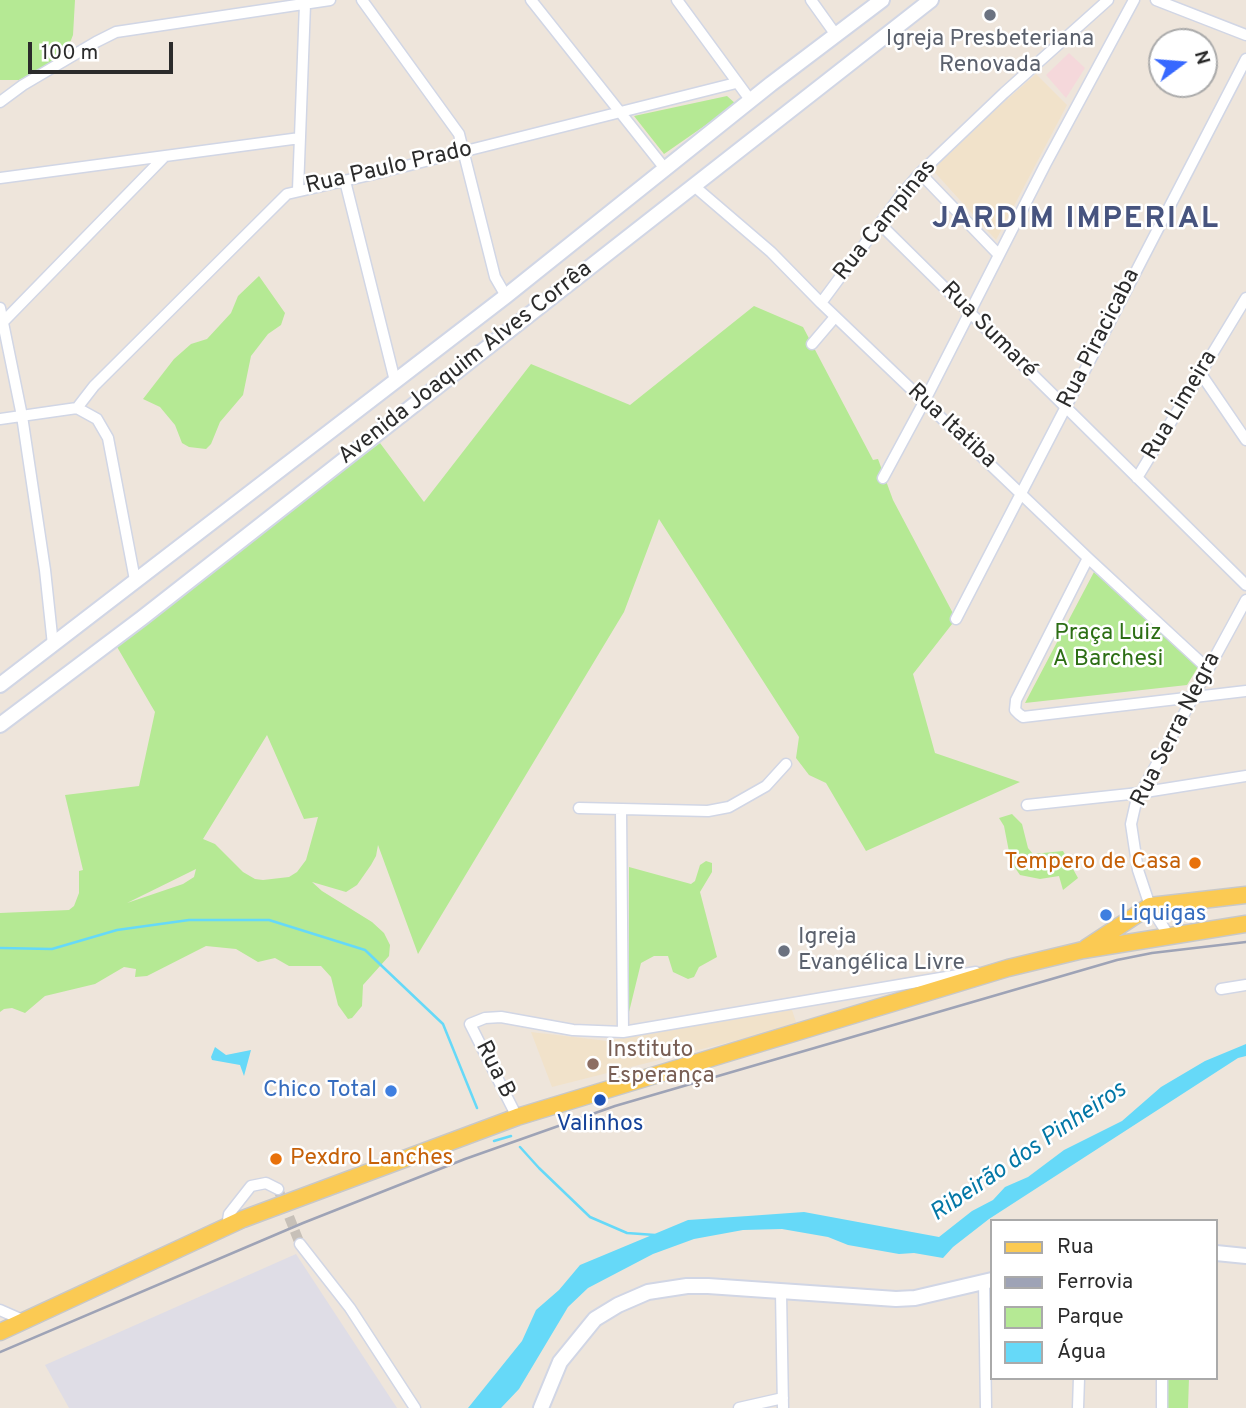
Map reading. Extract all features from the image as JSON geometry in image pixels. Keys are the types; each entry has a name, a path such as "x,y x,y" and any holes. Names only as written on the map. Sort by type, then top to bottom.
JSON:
{"main road":[{"name":"Avenida Joaquim Alves Corrêa","path":"0,685 506,296 882,0"},
{"name":"Avenida Joaquim Alves Corrêa","path":"0,725 142,618 930,0"},
{"path":"1083,950 1150,906 1246,895"},
{"path":"0,1332 227,1226 517,1117 1007,968 1083,950 1246,924"},
{"path":"1218,1254 1246,1256"},
{"path":"541,1408 560,1362 595,1319 648,1292 687,1286 896,1299 915,1298 988,1281"}],"street":[{"path":"0,102 23,85 116,32 330,0"},
{"path":"362,0 459,134 495,277 506,296"},
{"path":"531,0 666,170"},
{"path":"677,0 751,101"},
{"path":"811,0 836,35"},
{"name":"Rua Campinas","path":"821,303 920,173 1108,0"},
{"path":"883,478 1134,0"},
{"path":"1156,0 1246,35"},
{"path":"298,190 305,4"},
{"name":"Rua Piracicaba","path":"956,619 1246,59"},
{"name":"Rua Paulo Prado","path":"77,408 94,386 287,194 736,83"},
{"path":"0,178 300,138"},
{"path":"4,321 165,156"},
{"path":"920,173 999,255"},
{"path":"345,181 395,381"},
{"name":"Rua Itatiba","path":"694,186 771,252 924,402 1208,669"},
{"name":"Rua Sumaré","path":"880,224 1246,584"},
{"name":"Rua Limeira","path":"1137,478 1246,298"},
{"path":"0,308 22,416 45,570 52,645"},
{"name":"Rua Campinas","path":"812,344 835,317"},
{"path":"1200,374 1246,440"},
{"path":"0,419 77,408 97,419 108,438 135,580"},
{"path":"1088,558 1015,706 1015,710 1023,717 1246,691"},
{"name":"Rua Serra Negra","path":"1169,936 1150,906 1139,870 1131,824 1139,793 1246,600"},
{"path":"579,808 708,811 729,807 766,786 786,764"},
{"path":"1027,805 1139,793 1246,776"},
{"path":"621,810 623,1032 953,974 1007,968"},
{"path":"1222,989 1246,985"},
{"name":"Rua B","path":"517,1117 470,1024 485,1018 501,1017 573,1030 623,1032"},
{"path":"227,1226 229,1214 251,1186 266,1183 278,1189"},
{"path":"300,1244 350,1308 415,1408"},
{"path":"986,1408 988,1281"},
{"path":"739,1408 783,1403 781,1293"},
{"path":"0,1310 25,1321"},
{"path":"1078,1408 1079,1380"},
{"path":"1162,1380 1162,1408"}],"shaded area":[{"path":"1069,53 1085,68 1066,98 1046,75"},
{"path":"1036,74 1067,105 996,240 930,167"},
{"name":"Instituto Esperança","path":"791,1007 797,1025 552,1087 531,1032 607,1041"},
{"path":"296,1254 397,1408 69,1408 45,1365"}],"green space":[{"path":"0,0 75,0 73,35 64,58 19,80 0,80"},
{"path":"727,96 736,104 664,154 634,116"},
{"path":"259,276 285,313 281,325 268,334 251,356 243,395 220,422 211,444 206,449 189,447 182,443 175,425 160,407 143,399 174,359 191,344 207,339 231,313 238,296"},
{"path":"754,306 803,327 873,460 878,459 893,500 956,619 913,674 935,753 1020,782 866,851 826,783 809,775 796,758 799,737 659,519 624,612 418,954 378,845 371,865 357,885 346,892 312,882 372,922 384,933 390,945 389,956 363,985 362,1006 352,1018 348,1019 338,1005 331,977 321,966 289,966 275,958 258,962 236,949 206,946 147,976 135,977 136,969 124,967 95,984 45,996 25,1013 12,1008 0,1012 0,913 69,910 74,906 79,893 79,871 83,870 65,795 139,786 155,712 113,640 380,443 424,502 531,364 630,405","holes":["267,735 304,819 318,817 306,860 297,872 289,877 263,880 243,872 215,844 203,839","196,869 194,877 183,884 127,903"]},
{"name":"Praça Luiz A Barchesi","path":"1094,572 1198,667 1187,685 1025,703"},
{"path":"1012,814 1022,824 1028,848 1033,854 1063,851 1078,878 1063,890 1059,876 1040,879 1020,875 1011,862 1004,826 999,818"},
{"path":"706,861 712,863 712,872 700,892 717,957 699,967 694,977 688,979 673,972 668,956 654,956 641,963 629,1012 629,867 691,884 695,881 700,865"},
{"path":"1167,1380 1189,1380 1188,1408 1166,1408"}],"water":[{"path":"1246,1044 1246,1056 1238,1058 989,1219 943,1258 848,1245 828,1237 782,1229 743,1230 694,1239 653,1254 588,1288 568,1307 519,1389 501,1408 468,1408 522,1341 536,1310 559,1290 580,1265 688,1220 804,1212 939,1237 972,1211 993,1200 1005,1187 1028,1177 1064,1150 1122,1121 1161,1087 1205,1061"},
{"path":"215,1047 226,1055 251,1050 244,1076 240,1065 212,1060"}],"waterway":[{"path":"0,948 52,949 117,930 189,920 269,920 365,950 443,1024 477,1108"},
{"path":"494,1141 511,1136"},
{"path":"520,1147 590,1217 627,1233 655,1235"}],"tunnel":[{"path":"278,1189 300,1244"}],"railway":[{"path":"0,1352 303,1223 465,1159 615,1106 1117,960 1246,942"}],"place":[{"name":"Igreja Presbeteriana Renovada","path":"990,15"},
{"name":"Tempero de Casa","path":"1195,863"},
{"name":"Liquigas","path":"1106,915"},
{"name":"Igreja Evangélica Livre","path":"784,951"},
{"name":"Instituto Esperança","path":"593,1064"},
{"name":"Chico Total","path":"391,1091"},
{"name":"Valinhos","path":"600,1100"},
{"name":"Pexdro Lanches","path":"276,1159"}],"district":[{"name":"JARDIM IMPERIAL","path":"1076,221"}],"water label":[{"name":"Ribeirão dos Pinheiros","path":"1029,1153"}]}
